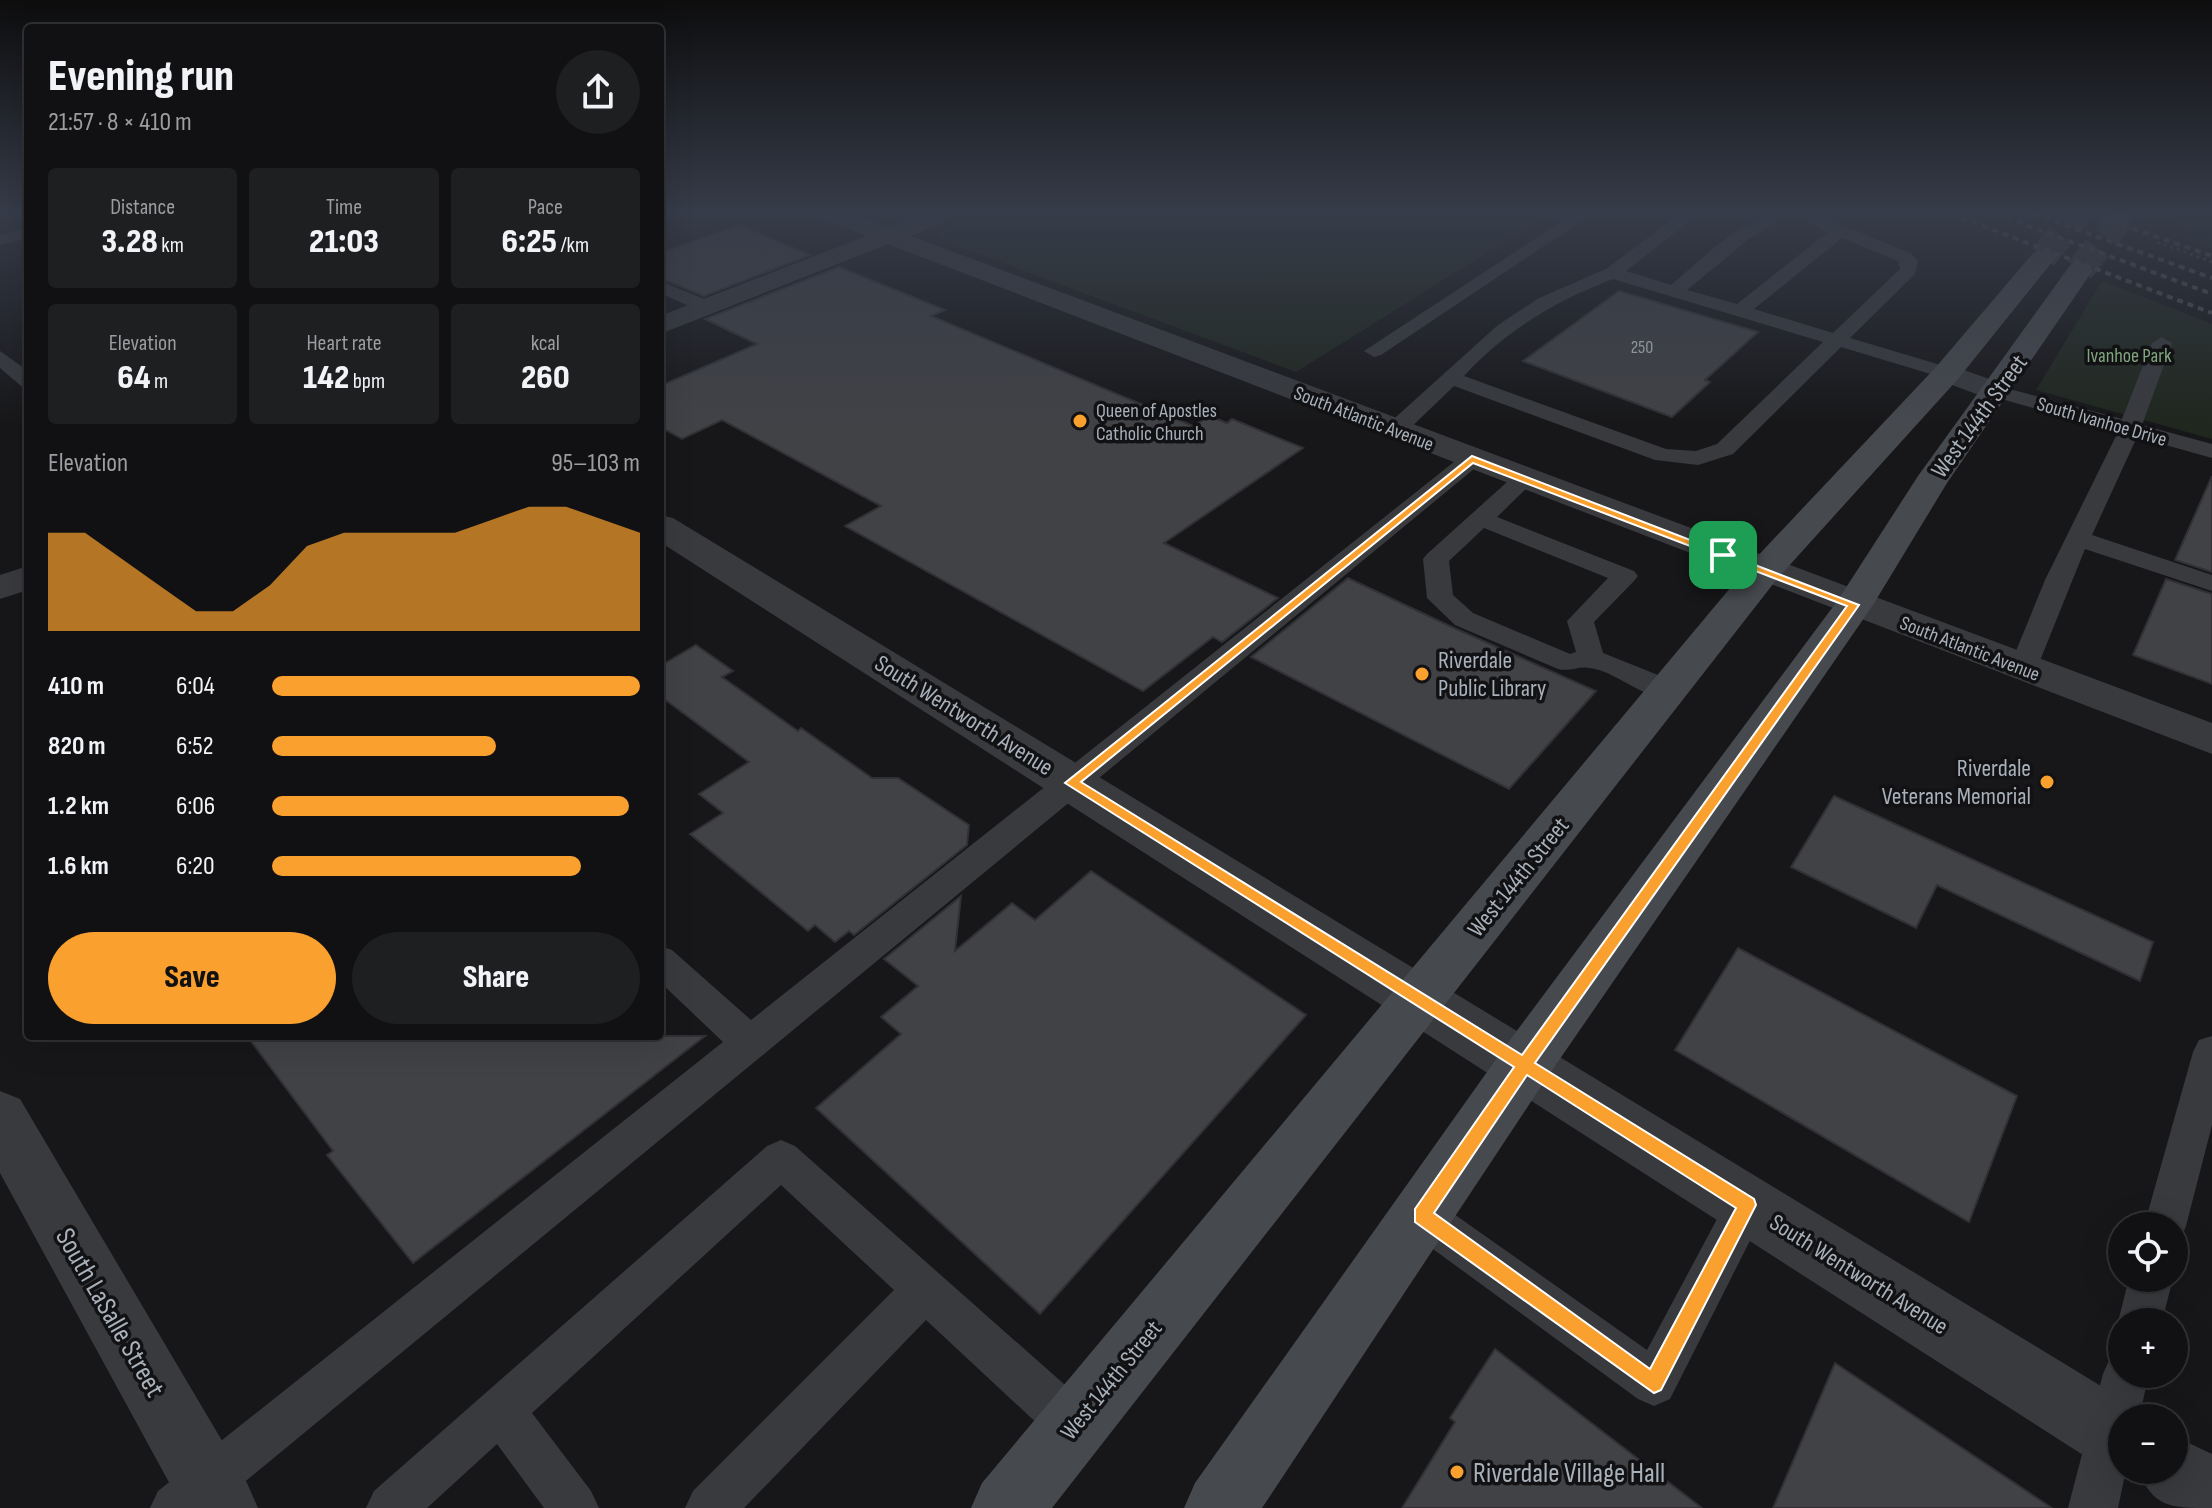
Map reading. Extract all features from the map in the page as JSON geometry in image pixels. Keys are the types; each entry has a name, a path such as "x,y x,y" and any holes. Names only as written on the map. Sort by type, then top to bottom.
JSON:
{"street":[{"path":"664,324 765,284"},
{"name":"South Atlantic Avenue","path":"1014,284 2212,739"},
{"name":"West 144th Street","path":"1007,1508 1764,571 1947,373 2020,284"},
{"name":"West 144th Street","path":"1220,1508 1524,1065 1854,605 1930,483 1998,392 2070,284"},
{"name":"South Ivanhoe Drive","path":"1947,373 1998,392"},
{"name":"South Wentworth Avenue","path":"664,528 2108,1430"},
{"path":"0,588 24,579"},
{"name":"South LaSalle Street","path":"0,1117 201,1499"},
{"path":"2188,1480 2212,1495"}],"lane":[{"path":"1374,351 1476,284"},
{"path":"1395,430 1451,378 1472,353 1577,284"},
{"path":"1651,284 1947,373"},
{"path":"1674,291 1682,284"},
{"path":"1742,310 1774,284"},
{"path":"1451,378 1663,455 1698,458 1725,449 1894,284"},
{"path":"664,288 707,307"},
{"path":"2023,668 2077,538 2130,429 2162,343"},
{"path":"0,357 24,378"},
{"name":"South Ivanhoe Drive","path":"1998,392 2212,451"},
{"path":"201,1499 750,1043 1472,459"},
{"path":"1524,479 1436,559 1440,598 1464,619 1568,663 1591,658 1668,690"},
{"path":"1479,518 1625,576 1580,621 1591,658"},
{"path":"2077,538 2212,583"},
{"path":"664,964 750,1043"},
{"path":"2169,1212 2212,1052"},
{"path":"391,1508 781,1159 1074,1425"},
{"path":"1422,1216 1654,1383 1747,1205"},
{"path":"710,1508 925,1289"},
{"path":"501,1410 574,1508"},
{"path":"2093,1508 2108,1460"}],"green space":[{"path":"1060,284 1436,284 1296,372"},
{"name":"Ivanhoe Park","path":"2100,284 2111,284 2212,324 2212,439 2036,390"}],"building":[{"path":"676,284 734,284 704,296"},
{"path":"794,284 882,284 945,310 931,316 1193,426 1210,416 1227,423 1232,419 1303,448 1164,543 1278,598 1222,642 1213,637 1143,691 845,526 881,506 722,420 682,439 664,429 664,384 757,344 705,319"},
{"path":"1619,291 1758,332 1705,380 1710,382 1672,417 1523,361"},
{"path":"2212,476 2212,572 2175,560"},
{"name":"Riverdale Public Library","path":"1348,578 1596,691 1509,789 1251,657"},
{"path":"2166,579 2212,594 2212,684 2133,655"},
{"path":"696,645 733,671 722,677 798,731 801,728 872,778 898,778 969,825 967,845 854,935 849,931 835,942 815,925 808,931 690,834 723,813 699,794 749,762 664,699 664,664"},
{"path":"1834,796 2153,942 2140,981 1937,885 1916,928 1791,867"},
{"path":"1091,871 1306,1015 1040,1314 816,1108 901,1034 881,1017 918,986 884,959 961,896 955,951 1012,903 1035,920"},
{"path":"1738,948 2017,1096 1969,1222 1675,1050"},
{"path":"664,1036 705,1036 413,1263 327,1155 333,1151 250,1040 664,1040"},
{"path":"1495,1349 1702,1508 1402,1508 1455,1422 1450,1418"},
{"path":"1835,1363 2052,1508 1773,1508"}],"railway":[{"path":"2137,284 2212,313"},
{"path":"2186,284 2212,294"}],"place":[{"name":"Queen of Apostles Catholic Church","path":"1080,421"},
{"name":"Riverdale Public Library","path":"1422,674"},
{"name":"Riverdale Veterans Memorial","path":"2047,782"},
{"name":"Riverdale Village Hall","path":"1457,1472"}],"route":[{"path":"1723,555 1472,459 1072,783 1524,1065 1747,1205 1654,1383 1422,1216 1524,1065 1854,605 1723,555"}]}
